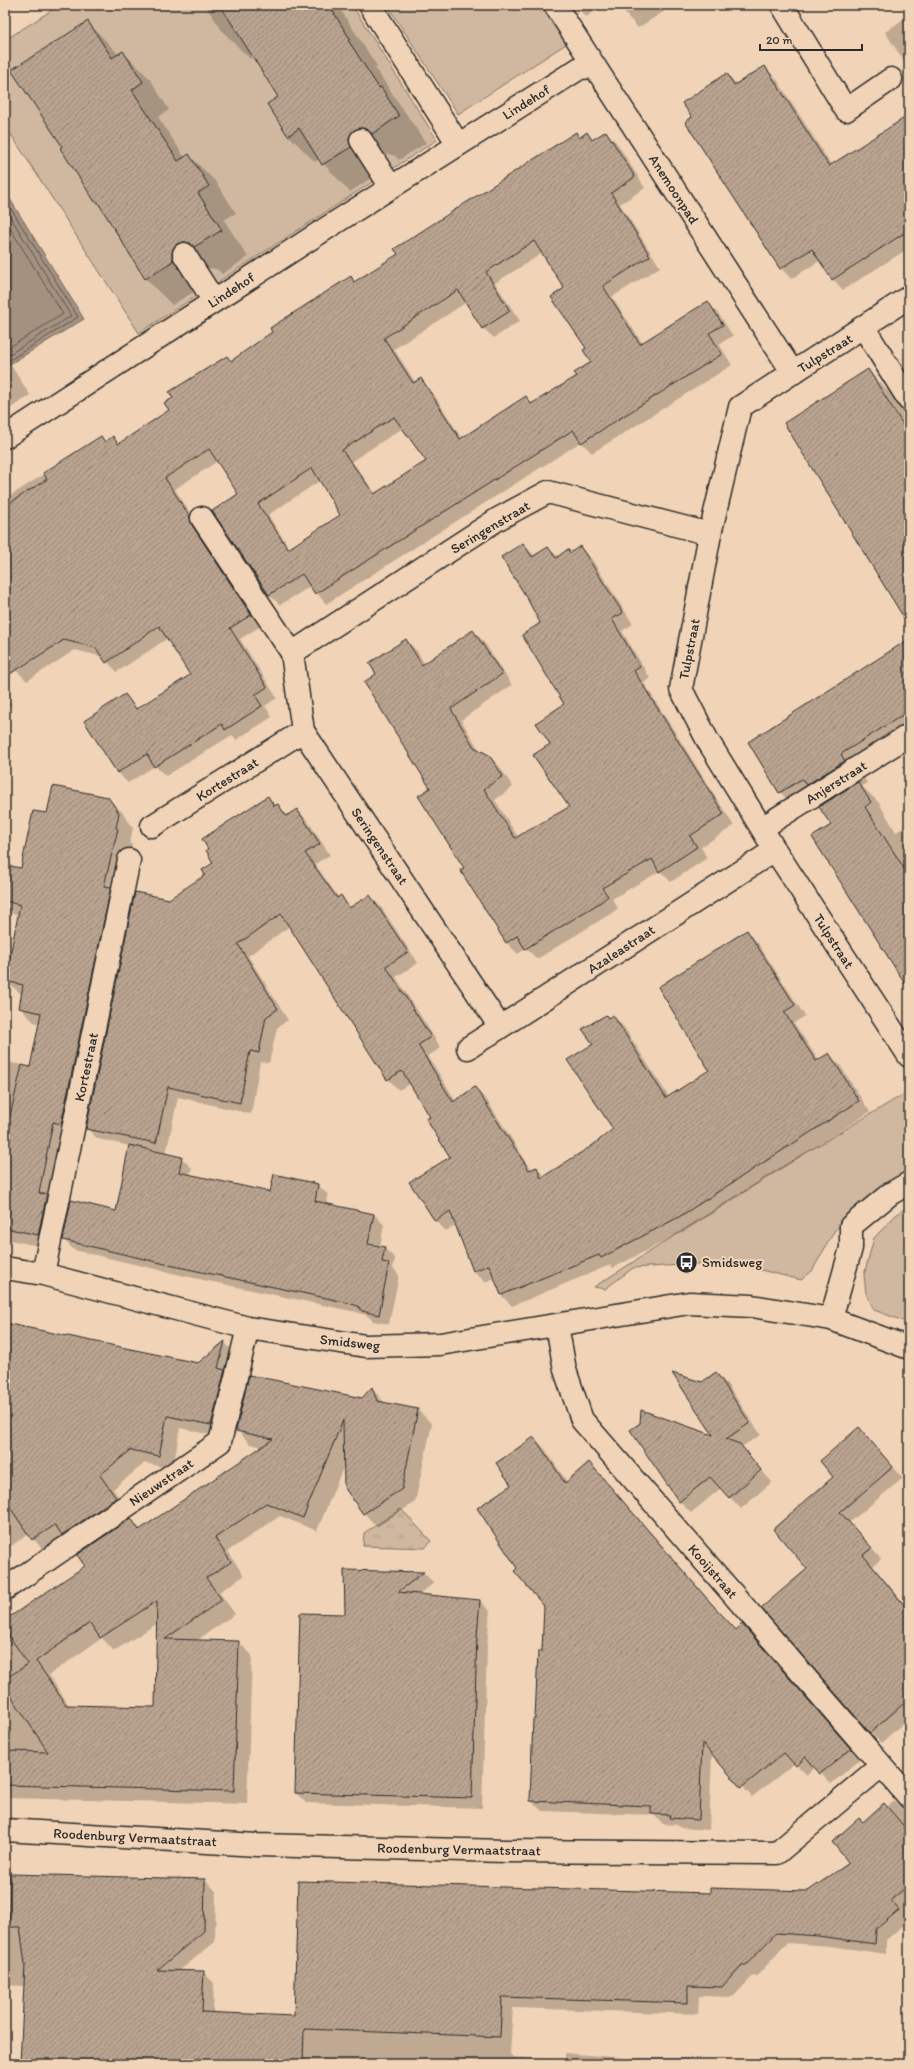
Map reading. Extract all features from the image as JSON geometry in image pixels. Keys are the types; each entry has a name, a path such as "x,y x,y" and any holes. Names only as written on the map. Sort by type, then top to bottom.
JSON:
{"street":[{"path":"370,5 458,144"},
{"name":"Anemoonpad","path":"555,5 793,373"},
{"path":"782,5 846,110 891,79"},
{"name":"Lindehof","path":"5,437 458,144 580,68 595,67"},
{"path":"361,140 391,187"},
{"path":"184,254 214,302"},
{"name":"Tulpstraat","path":"909,297 864,328 740,407 710,534 681,689 708,741 775,850 909,1056"},
{"path":"864,328 909,400"},
{"name":"Seringenstraat","path":"292,653 498,519 548,492 710,534"},
{"name":"Seringenstraat","path":"202,518 292,653 303,731 500,1027"},
{"name":"Kortestraat","path":"152,826 303,731"},
{"name":"Anjerstraat","path":"762,828 909,735"},
{"name":"Azaleastraat","path":"468,1048 775,850"},
{"name":"Kortestraat","path":"43,1274 129,860"},
{"path":"831,1319 851,1248 851,1226 890,1194 909,1183"},
{"name":"Smidsweg","path":"5,1268 43,1274 248,1328 366,1346 440,1344 689,1303 752,1306 831,1319 909,1348"},
{"name":"Kooijstraat","path":"557,1324 566,1370 582,1420 909,1797"},
{"name":"Nieuwstraat","path":"5,1589 220,1442 248,1328"},
{"name":"Roodenburg Vermaatstraat","path":"5,1830 257,1845 506,1851 777,1853 881,1766"}],"green space":[{"path":"60,5 352,5 437,140 139,333 5,125 5,40"},
{"path":"387,5 541,5 566,44 458,114"},
{"path":"909,1091 909,1169 835,1230 812,1271 801,1280 729,1262 633,1268 605,1289 594,1287 784,1166"},
{"path":"906,1208 909,1212 909,1323 874,1310 866,1293 864,1275 874,1238 896,1215"},
{"path":"401,1509 431,1541 425,1548 363,1546 364,1533"}],"water":[{"path":"5,191 84,319 5,367"}],"building":[{"path":"220,5 329,5 350,39 348,40 379,88 381,87 399,116 372,134 367,129 361,128 354,130 350,135 349,140 351,147 322,165 299,128 288,136 267,104 278,97"},
{"path":"88,21 112,58 123,51 143,82 132,90 178,161 189,154 209,186 198,193 222,230 194,247 190,243 184,242 177,244 173,249 173,261 145,279 97,201 95,202 60,148 62,146 11,70"},
{"path":"765,66 829,166 909,115 909,230 832,280 812,249 780,269 685,122 692,117 682,103 727,73 734,85"},
{"path":"606,131 635,177 611,193 650,256 603,286 640,344 708,301 723,325 709,333 722,354 581,443 573,430 315,594 302,574 269,595 212,511 238,494 209,449 165,478 190,517 192,525 251,615 230,628 267,687 255,695 262,706 225,730 222,724 154,767 147,754 117,773 84,721 125,694 136,709 190,675 159,626 106,663 96,648 64,640 5,677 5,506 47,479 43,473 101,436 105,442 113,436 118,444 169,410 164,403 173,398 169,392 227,356 231,361 272,332 270,328 351,276 354,282 398,254 394,249 576,132 579,138 587,132 592,140","holes":["534,241 564,288 551,297 586,348 583,350 591,362 574,373 577,376 531,404 526,396 460,439 421,378 413,383 384,338 458,290 482,329 510,311 486,272","394,417 426,461 374,494 342,450","312,468 340,515 288,549 258,504"]},
{"path":"868,369 909,434 909,626 784,423"},
{"path":"523,543 532,557 548,547 556,558 568,549 570,553 580,546 623,613 612,619 640,667 634,671 724,814 690,836 697,847 659,872 652,859 602,888 608,896 601,902 525,949 517,936 506,943 460,870 464,868 418,796 430,788 364,682 376,674 369,663 406,639 422,665 473,630 502,674 451,709 474,747 489,755 503,776 484,789 515,838 569,807 533,755 550,744 536,723 564,704 522,635 540,623 527,598 501,557"},
{"path":"909,639 909,711 841,754 845,761 806,785 802,779 779,793 748,742"},
{"path":"858,782 871,802 865,807 909,876 909,990 812,837 831,825 819,807"},
{"path":"53,786 108,797 119,813 116,828 118,829 104,886 111,887 61,1124 53,1122 39,1193 47,1194 38,1235 5,1228 5,1119 9,1120 22,1065 30,1067 41,1013 19,1008 23,985 5,981 20,905 5,901 5,865 21,868 33,811 47,813"},
{"path":"268,796 274,806 278,804 286,816 297,809 320,844 305,853 337,898 341,895 349,908 370,895 408,952 386,966 431,1037 418,1045 453,1102 475,1087 529,1170 537,1167 541,1178 593,1145 613,1129 567,1060 593,1044 582,1029 606,1015 608,1018 613,1015 666,1098 709,1070 658,987 747,930 795,1005 784,1012 816,1061 829,1053 859,1101 679,1217 601,1258 599,1255 501,1295 489,1265 473,1271 450,1211 435,1221 409,1182 450,1157 426,1119 430,1117 402,1071 387,1080 281,914 238,944 278,1009 266,1017 259,1053 250,1051 240,1103 168,1087 156,1143 86,1129 135,892 169,899 205,875 202,870 213,863 206,850 208,849 202,839"},
{"path":"129,1145 182,1157 179,1172 270,1192 274,1174 318,1184 315,1201 374,1214 368,1244 385,1247 382,1262 389,1263 379,1315 362,1311 358,1306 345,1302 178,1267 63,1240 71,1200 116,1211"},
{"path":"5,1323 198,1363 225,1341 218,1368 225,1370 211,1425 167,1416 159,1456 131,1450 100,1475 116,1498 62,1535 55,1525 32,1540 5,1500"},
{"path":"716,1372 750,1423 726,1439 740,1444 761,1470 729,1498 710,1477 679,1502 630,1430 640,1423 641,1410 713,1435 672,1373 702,1382"},
{"path":"249,1375 362,1398 372,1387 377,1401 418,1409 402,1489 363,1514 344,1487 343,1420 303,1518 266,1503 215,1538 231,1562 206,1578 222,1600 165,1639 239,1641 234,1791 5,1785 5,1751 48,1752 5,1687 5,1679 28,1664 5,1630 5,1620 85,1566 77,1555 131,1518 139,1530 273,1439 236,1431","holes":["157,1601 155,1707 66,1705 36,1661 90,1623 100,1638"]},
{"path":"859,1427 893,1467 840,1512 872,1548 863,1555 909,1611 909,1699 870,1733 761,1608 807,1569 773,1529 833,1477 820,1461"},
{"path":"534,1437 565,1483 589,1462 710,1602 736,1630 742,1624 851,1749 820,1774 806,1757 796,1766 784,1753 741,1788 702,1743 699,1820 669,1818 670,1815 651,1814 651,1806 530,1801 533,1719 535,1719 538,1651 542,1651 544,1606 514,1571 517,1568 477,1508 511,1485 496,1463"},
{"path":"344,1570 424,1572 398,1592 480,1600 477,1636 472,1798 295,1793 300,1613 345,1614"},
{"path":"884,1803 909,1832 909,1885 891,1900 899,1910 876,1929 875,1944 818,1936 776,1933 746,1965 742,1965 722,1987 688,1986 688,2003 502,1997 500,2037 304,2029 303,2064 20,2064 25,1964 20,1927 9,1927 10,1874 205,1879 204,1931 157,1970 204,1971 202,2012 294,2016 298,1881 710,1893 710,1888 808,1891 849,1863 832,1842 859,1818 863,1822"}],"place":[{"name":"Smidsweg","path":"687,1262"}]}
